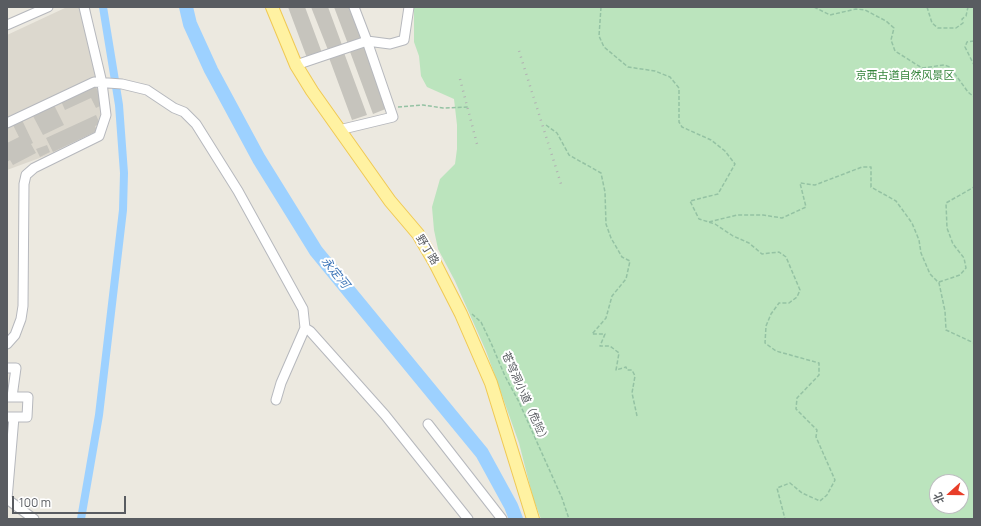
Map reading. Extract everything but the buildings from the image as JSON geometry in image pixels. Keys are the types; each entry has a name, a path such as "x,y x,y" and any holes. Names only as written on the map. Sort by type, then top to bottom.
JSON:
{"main road":[{"name":"野丁路","path":"272,7 296,65 339,130 390,201 418,234 461,314 491,383 533,519"}],"street":[{"path":"7,25 48,7"},
{"path":"7,344 14,335 21,319 24,306 24,184 26,175 34,168 99,136 106,116 106,84 84,7"},
{"path":"339,130 393,117 354,7"},
{"path":"296,65 367,41 390,44 404,40 409,7"},
{"path":"7,123 94,82 122,84 147,90 174,108 184,112 196,124 238,191 303,309 305,328 281,383 276,400"},
{"path":"305,328 310,331 385,415 468,519"},
{"path":"7,368 16,368 10,397 28,397 27,418 10,417 7,499 34,519"},
{"path":"428,424 502,519"}],"path":[{"path":"601,7 598,36 604,47 628,66 655,71 670,77 679,88 679,122 682,127 711,140 725,151 735,164 718,194 690,201 699,219 709,222 749,243 762,254 779,252 786,256 800,290 797,297 789,303 779,303 771,314 766,326 765,343 776,351 819,363 819,375 797,398 796,409 817,430 816,437 836,480 827,495 820,501 802,493 790,483 778,488 784,519"},
{"path":"814,7 830,16 856,9 865,10 886,21 894,28 891,40 895,51 922,68 944,65 950,67 968,92 974,97"},
{"path":"927,7 932,23 938,28 956,28 963,23 962,19 966,16 968,7"},
{"path":"974,41 967,42 965,47 974,65"},
{"path":"390,108 423,105 443,108 468,107"},
{"path":"546,125 557,133 569,155 601,173 605,192 606,224 611,238 622,257 630,261 626,279 612,296 606,318 592,334 605,334 600,346 610,346 619,353 616,370 626,367 627,370 632,370 635,376 632,392 637,416"},
{"path":"709,222 737,215 763,215 782,218 806,207 800,183 815,185 862,167 870,167 871,187 896,200 908,218 919,240 921,253 930,274 939,282 945,310 946,330 974,343"},
{"path":"939,282 960,275 966,268 964,258 953,244 946,228 946,203 974,186"},
{"name":"苍穹洞小道（危险）","path":"470,312 481,322 562,498 569,519"}],"shaded area":[{"path":"67,7 90,7 105,99 100,124 97,131 45,156 7,170 7,35"}],"green space":[{"name":"京西古道自然风景区","path":"414,7 974,7 974,519 541,519 533,498 519,443 486,351 455,281 438,249 434,230 432,207 440,179 455,164 457,149 457,125 454,99 427,87 421,76 419,56 414,42"}],"waterway":[{"path":"81,519 99,415 123,210 124,173 119,105 103,7"},
{"name":"永定河","path":"186,7 190,24 211,70 259,159 316,251 482,453 511,506 516,519"}],"railway":[{"path":"519,51 562,187"},
{"path":"460,79 477,144"}]}
